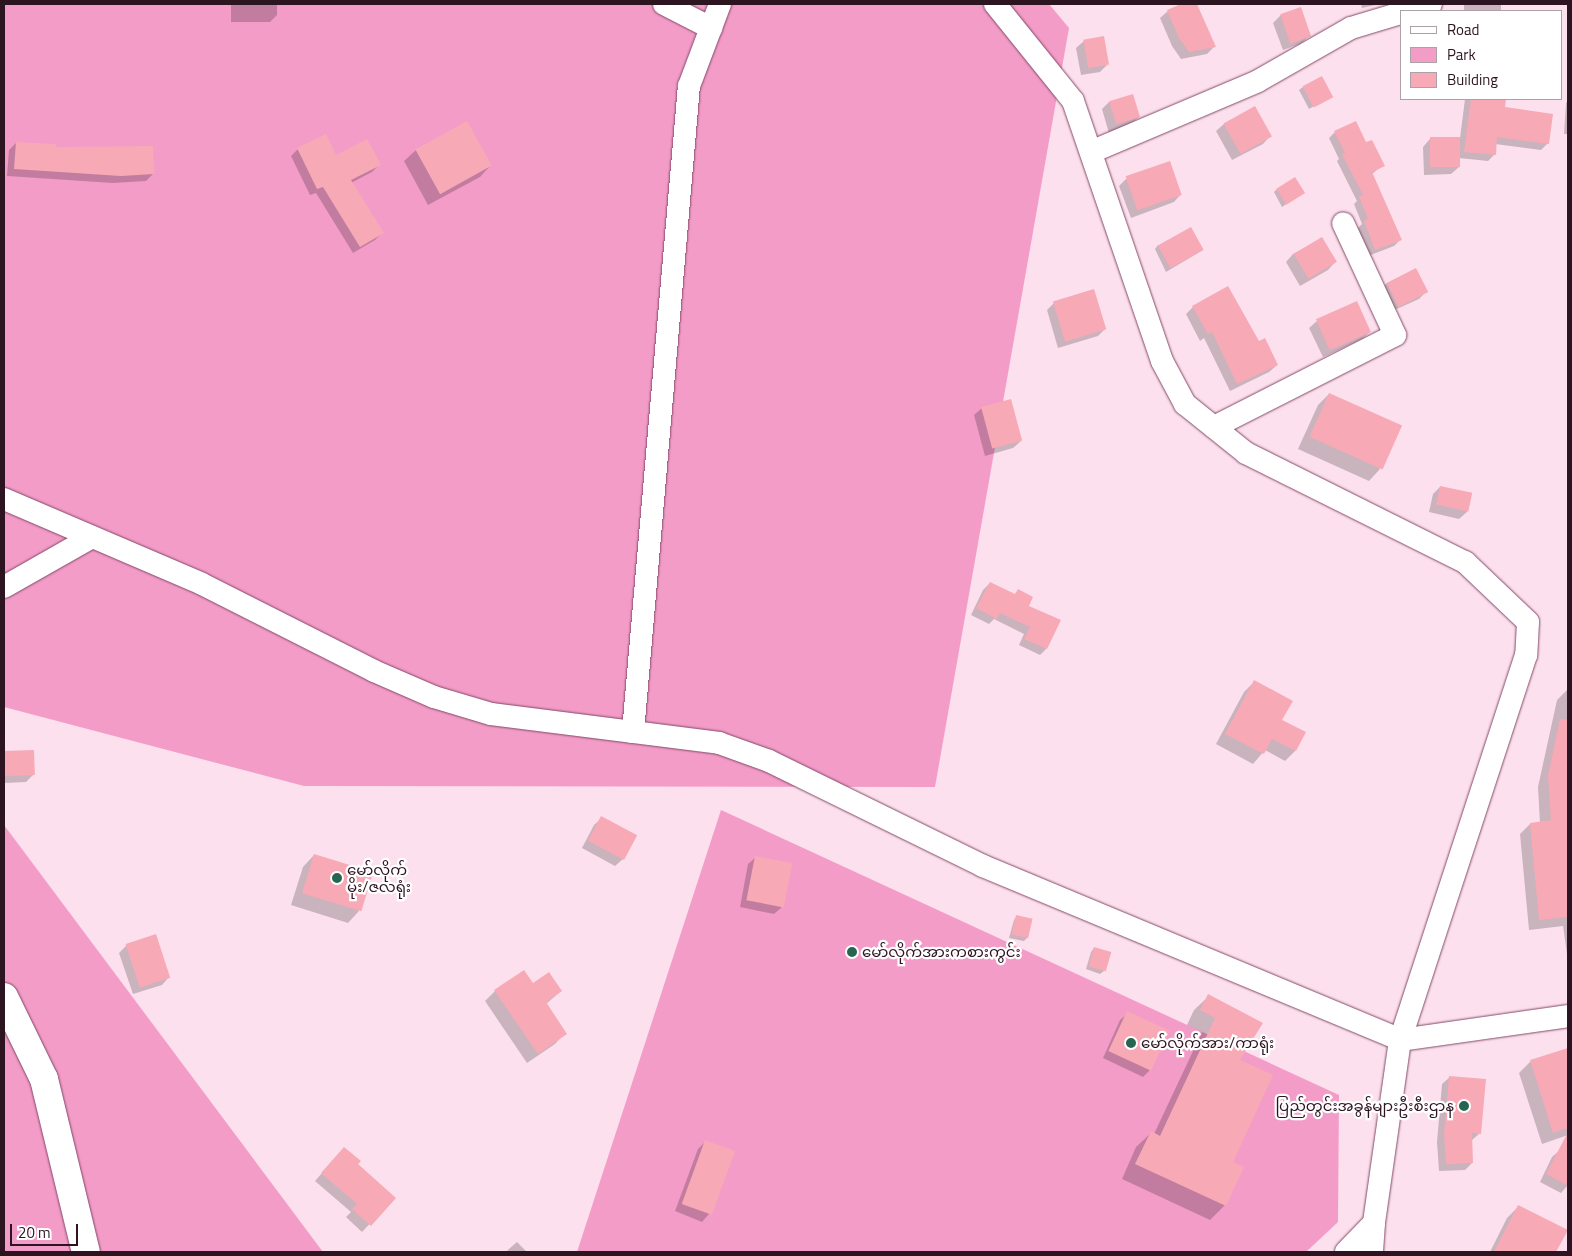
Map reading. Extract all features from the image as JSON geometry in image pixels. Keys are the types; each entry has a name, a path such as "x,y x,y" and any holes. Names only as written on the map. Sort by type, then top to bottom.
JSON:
{"main road":[{"path":"4,998 44,1079 86,1252"}],"street":[{"path":"664,4 711,28"},
{"path":"633,732 689,86 720,4"},
{"path":"995,4 1073,102 1162,361 1184,404 1246,454 1464,562 1528,622 1526,655 1400,1040 1374,1223 1372,1252"},
{"path":"1410,10 1431,4"},
{"path":"1091,152 1258,81 1352,28 1400,13"},
{"path":"1214,427 1395,335 1343,223"},
{"path":"4,498 202,584 374,671 434,697 491,714 719,743 769,761 983,866 1400,1040 1568,1016"},
{"path":"4,587 92,537"},
{"path":"1346,1252 1374,1223"}],"green space":[{"path":"4,4 1049,4 1069,28 935,787 304,786 4,707"},
{"name":"မော်လိုက်အားကစားကွင်း","path":"721,810 1339,1095 1338,1222 1306,1252 577,1252"},
{"path":"4,825 323,1252 4,1252"}],"building":[{"path":"1181,4 1197,4 1216,47 1189,52 1179,38 1167,10"},
{"path":"1301,7 1311,36 1290,43 1280,14"},
{"path":"1104,36 1109,65 1088,68 1083,40"},
{"path":"1322,76 1333,97 1314,108 1303,86"},
{"path":"1133,94 1140,117 1116,124 1109,101"},
{"path":"1471,100 1506,100 1505,107 1553,114 1549,144 1497,137 1496,155 1464,152"},
{"path":"1255,106 1272,137 1240,154 1224,123"},
{"path":"467,121 492,166 440,194 415,150"},
{"path":"1356,121 1366,142 1372,140 1385,166 1372,172 1402,240 1375,250 1364,221 1368,219 1359,196 1363,195 1342,154 1345,153 1334,131"},
{"path":"326,134 336,155 367,139 381,165 351,180 384,233 360,247 323,187 317,189 297,148"},
{"path":"1430,137 1460,137 1460,167 1430,167"},
{"path":"16,142 56,144 56,147 153,146 154,174 121,176 14,169"},
{"path":"1170,161 1182,195 1137,210 1126,176"},
{"path":"1295,177 1305,193 1286,205 1276,189"},
{"path":"1191,227 1204,250 1170,268 1158,245"},
{"path":"1322,237 1337,262 1309,279 1294,254"},
{"path":"1416,268 1428,292 1399,307 1387,283"},
{"path":"1228,286 1259,341 1265,338 1278,365 1237,384 1212,332 1208,334 1192,306"},
{"path":"1094,289 1106,329 1065,342 1053,302"},
{"path":"1357,301 1371,332 1330,350 1316,319"},
{"path":"1329,393 1402,426 1383,469 1309,437"},
{"path":"1011,399 1022,441 992,449 981,407"},
{"path":"1440,486 1472,493 1468,511 1436,505"},
{"path":"990,582 1015,594 1018,589 1033,597 1029,606 1061,620 1047,649 1024,639 1030,627 1000,613 997,619 976,608"},
{"path":"1254,680 1293,701 1282,720 1306,732 1296,751 1272,739 1264,754 1225,734"},
{"path":"1560,719 1568,720 1568,917 1539,920 1530,823 1551,820 1548,776"},
{"path":"34,750 35,775 5,776 4,751"},
{"path":"601,816 637,835 624,860 588,841"},
{"path":"314,854 373,872 361,911 302,893"},
{"path":"755,856 792,863 784,907 746,900"},
{"path":"1016,915 1033,919 1028,938 1012,934"},
{"path":"156,934 170,978 140,988 126,944"},
{"path":"1094,947 1111,952 1106,971 1088,966"},
{"path":"524,970 533,983 549,972 562,991 546,1002 567,1034 538,1054 494,990"},
{"path":"1208,994 1263,1023 1240,1060 1273,1075 1233,1162 1244,1167 1226,1206 1135,1164 1151,1131 1160,1136 1215,1018 1200,1010"},
{"path":"1127,1011 1170,1031 1151,1071 1108,1051"},
{"path":"1568,1048 1568,1128 1553,1133 1530,1060"},
{"path":"1449,1076 1486,1079 1481,1134 1472,1133 1473,1163 1446,1164 1444,1134"},
{"path":"1568,1132 1568,1186 1546,1174"},
{"path":"705,1140 735,1151 712,1215 682,1204"},
{"path":"344,1147 361,1161 358,1164 396,1198 371,1226 352,1209 357,1204 321,1173"},
{"path":"1518,1205 1568,1230 1556,1252 1494,1252"}],"place":[{"name":"မော်လိုက် မိုး/ဇလရုံး","path":"337,878"},
{"name":"မော်လိုက်အားကစားကွင်း","path":"852,952"},
{"name":"မော်လိုက်အား/ကာရုံး","path":"1131,1043"},
{"name":"ပြည်တွင်းအခွန်များဦးစီးဌာန","path":"1464,1106"}]}
